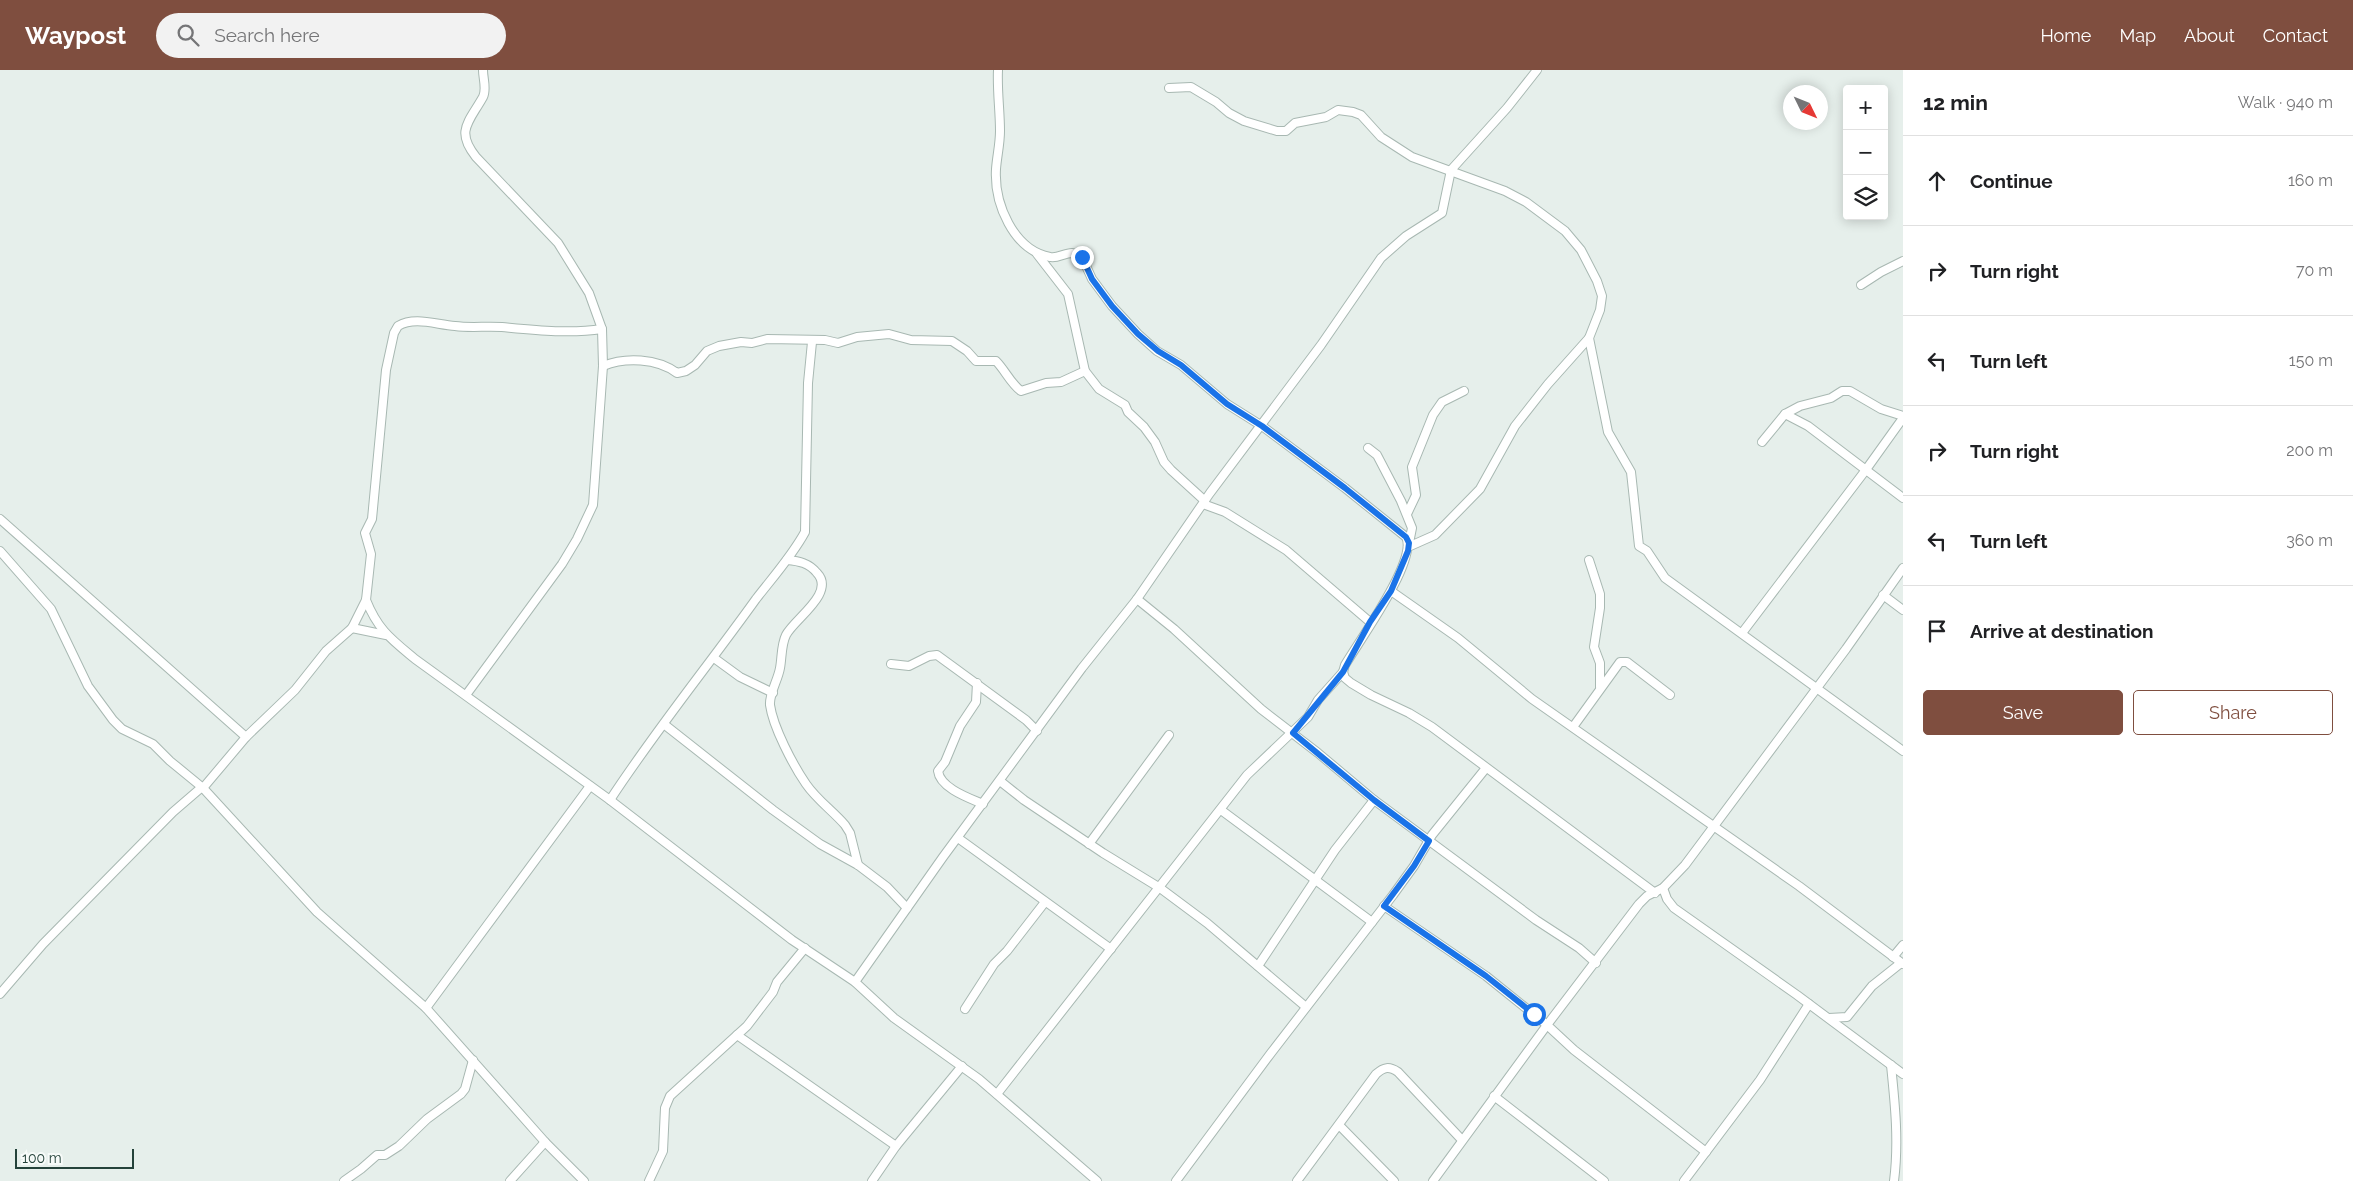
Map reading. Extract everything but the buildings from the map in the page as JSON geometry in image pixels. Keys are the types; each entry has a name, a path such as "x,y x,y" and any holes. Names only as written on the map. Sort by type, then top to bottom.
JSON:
{"street":[{"path":"466,695 562,564 577,539 593,505 602,366 602,329 589,293 558,243 476,157 466,143 464,137 472,114 484,96 483,70"},
{"path":"998,70 997,98 1000,114 1000,144 996,169 997,191 1000,206 1011,227 1022,242 1048,257 1054,258 1072,253 1082,257 1092,279 1112,306 1138,334 1158,351 1181,365 1227,404 1262,426 1402,532 1409,545"},
{"path":"855,982 983,804 1137,599 1204,502 1331,331 1381,258 1406,236 1442,213 1451,170 1507,108 1537,70"},
{"path":"1169,88 1191,86 1201,91 1229,113 1244,121 1277,132 1286,131 1295,123 1326,117 1338,110 1361,115 1381,137 1412,157 1505,191 1526,202 1565,231 1581,250 1597,281 1602,296 1600,310 1589,338 1548,384 1515,426 1480,489 1435,535 1409,545"},
{"path":"1034,250 1068,294 1085,371 1099,389 1125,405 1128,412 1144,427 1155,442 1171,470 1204,502 1225,512 1286,550 1370,622"},
{"path":"1862,285 1881,272 1903,261"},
{"path":"0,994 43,944 174,812 202,787 246,737 295,690 326,651 352,628 366,600 371,554 365,533 372,519 386,370 394,333 398,326 414,321 524,331 588,331 602,329"},
{"path":"602,366 625,361 653,362 662,364 677,373 686,371 695,365 707,351 719,346 741,342 752,343 767,339 812,342 825,340 838,343 857,337 889,334 911,340 952,341 962,346 976,360 996,362 1011,378 1015,387 1021,391 1046,383 1062,382 1085,371"},
{"path":"1589,338 1608,432 1631,472 1639,546 1647,551 1666,578 1903,751"},
{"path":"610,800 638,757 665,724 787,560 805,532 808,383 812,342"},
{"path":"1407,514 1416,495 1412,467 1433,415 1442,402 1464,391"},
{"path":"1742,633 1865,471 1903,417 1881,409 1850,391 1842,391 1831,398 1800,406 1784,414 1762,442"},
{"path":"1784,414 1808,426 1903,498"},
{"path":"997,1094 1247,775 1271,750 1293,733 1343,672 1370,622 1391,591 1409,545 1412,528 1407,514 1377,455 1368,448"},
{"path":"0,519 246,737"},
{"path":"0,551 51,609 88,686 113,720 122,729 152,744 202,787 317,912 426,1008 545,1142 584,1181"},
{"path":"787,560 800,561 811,567 819,574 822,584 820,594 813,605 786,636 770,702 772,716 806,784 845,825 850,833 858,865"},
{"path":"1589,560 1600,594 1600,608 1594,647 1600,663 1600,688"},
{"path":"1433,1181 1494,1096 1639,904 1647,896 1663,888 1685,865 1903,568"},
{"path":"1391,591 1458,638 1532,699 1713,828 1799,886 1902,964 1872,986 1847,1017 1828,1018"},
{"path":"1883,595 1903,610"},
{"path":"1137,599 1174,629 1261,709 1374,800 1536,920 1579,948 1596,963"},
{"path":"366,600 374,621 386,635 415,659 610,800 804,948 855,982 894,1018 962,1066 997,1094 1098,1181"},
{"path":"352,628 386,635"},
{"path":"891,664 909,666 934,654 977,683 1026,720 1037,731"},
{"path":"714,658 747,680 773,693"},
{"path":"1572,727 1620,662 1627,662 1670,695"},
{"path":"1343,672 1345,678 1351,683 1432,727 1655,893"},
{"path":"977,683 976,702 960,726 945,762 938,771 941,780 967,798 983,804"},
{"path":"665,724 812,838 858,865 887,887 907,908"},
{"path":"1089,844 1169,735"},
{"path":"1176,1181 1414,866 1429,841 1486,768"},
{"path":"1000,781 1089,844 1160,888 1207,923 1306,1007"},
{"path":"426,1008 590,786"},
{"path":"1258,966 1335,850 1374,800"},
{"path":"1221,810 1372,922"},
{"path":"958,838 1016,878 1045,902 1111,949"},
{"path":"1663,888 1667,899 1674,908 1809,1004 1903,1074"},
{"path":"964,1009 994,964 1007,951 1045,902"},
{"path":"1384,906 1486,976 1547,1025 1574,1050 1706,1152"},
{"path":"1893,957 1903,945"},
{"path":"649,1181 663,1151 665,1108 670,1096 737,1035 761,1009 777,982 804,948"},
{"path":"1684,1181 1760,1080 1809,1004"},
{"path":"737,1035 896,1146"},
{"path":"344,1181 362,1169 377,1155 385,1155 399,1146 427,1119 461,1094 465,1089 473,1060"},
{"path":"1891,1065 1897,1125 1897,1156 1894,1181"},
{"path":"872,1181 896,1146 962,1066"},
{"path":"1298,1181 1376,1074 1383,1068 1390,1067 1398,1072 1462,1140"},
{"path":"1494,1096 1604,1181"},
{"path":"1339,1125 1394,1181"},
{"path":"510,1181 545,1142"}],"route":[{"path":"1082,257 1092,279 1112,306 1138,334 1158,351 1181,365 1216,396 1262,426 1345,488 1406,537 1409,543 1408,551 1383,606 1370,622 1345,665 1343,672 1318,700 1308,717 1293,733 1374,800 1429,841 1414,866 1384,906 1486,976 1534,1014"}]}
